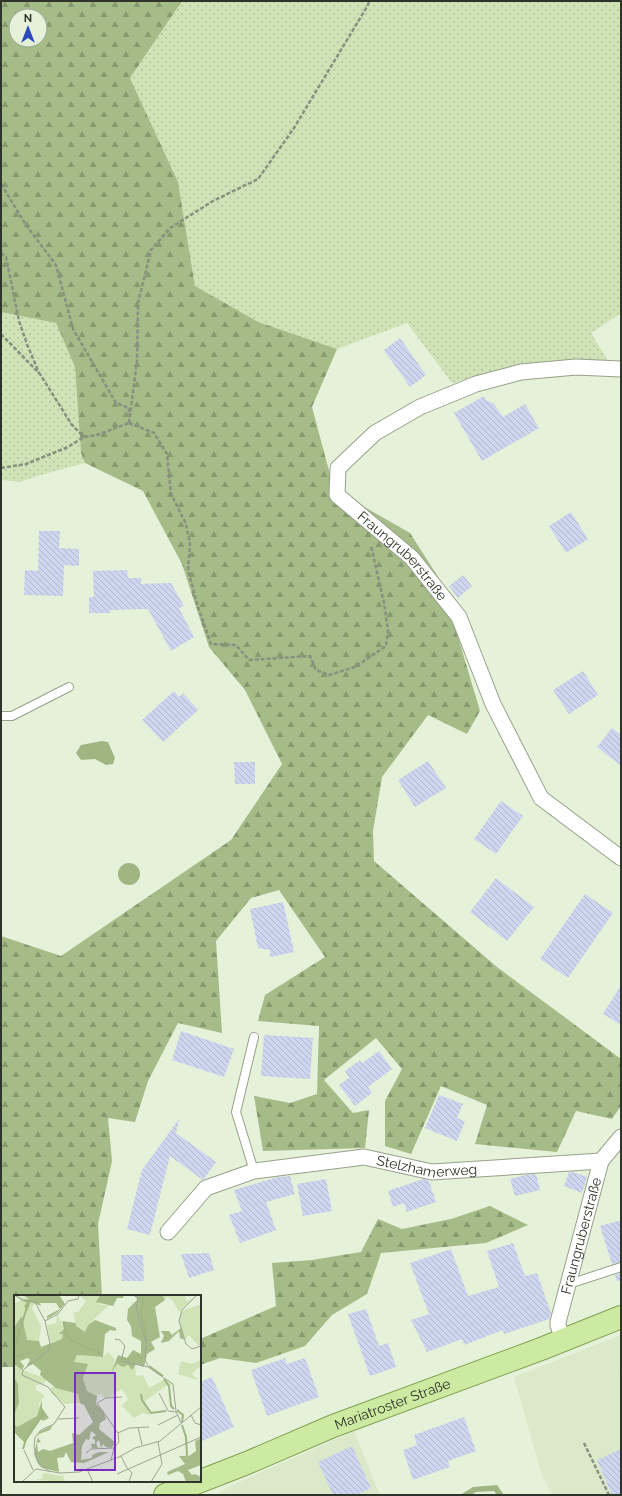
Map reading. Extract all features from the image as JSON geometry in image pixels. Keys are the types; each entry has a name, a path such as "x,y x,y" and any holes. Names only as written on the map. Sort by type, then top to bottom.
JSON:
{"main road":[{"name":"Mariatroster Straße","path":"165,1495 197,1490 247,1463 332,1426 621,1317"}],"street":[{"name":"Fraungruberstraße","path":"621,369 576,367 521,372 476,384 420,407 375,433 338,468 337,495 412,558 459,617 493,704 541,798 621,858"},
{"name":"Fraungruberstraße","path":"563,1340 558,1325 601,1160 621,1137"},
{"name":"Stelzhamerweg","path":"168,1232 206,1188 254,1171 364,1157 432,1172 601,1160"}],"lane":[{"path":"1,716 12,716 69,687"},
{"path":"254,1037 236,1112 254,1171"},
{"path":"568,1284 621,1268"}],"path":[{"path":"129,423 136,361 138,303 151,250 170,228 213,201 258,179 294,128 369,1"},
{"path":"1,184 26,225 56,265 73,329 116,403 129,408 129,423"},
{"path":"1,252 6,258 19,321 26,344 40,374 72,425 84,437"},
{"path":"1,334 40,374"},
{"path":"1,468 26,464 68,447 84,437 96,435 129,423 154,433 167,454 171,494 186,524 190,544 188,570 198,607 211,644 236,645 249,660 310,656 316,670 329,675 355,667 386,646 388,630 384,603 364,518"},
{"path":"584,1443 609,1495"}],"shaded area":[{"path":"182,1 621,1 621,313 591,333 608,361 525,363 452,383 407,323 337,349 257,322 195,286 178,182 130,78"},
{"path":"1,312 56,323 75,367 81,453 85,463 20,482 1,480"},
{"path":"102,741 108,742 115,758 113,764 106,765 95,759 81,760 76,753 81,745"},
{"path":"129,863 133,864 139,870 139,878 133,884 129,885 125,884 119,878 118,874 119,870 125,864"},
{"path":"621,1335 621,1495 552,1495 541,1473 514,1377"},
{"path":"354,1431 380,1495 215,1495 230,1486"},
{"path":"497,1485 504,1495 497,1495 494,1491 476,1492 471,1495 460,1495 473,1487"}],"green space":[{"path":"1,1 182,1 130,78 178,182 195,286 258,322 337,349 312,407 332,482 361,505 410,533 442,583 480,711 467,734 428,715 382,777 373,831 374,861 497,967 621,1059 621,1106 612,1119 576,1111 557,1152 475,1144 487,1105 441,1086 411,1154 385,1146 385,1101 402,1069 376,1038 324,1080 353,1113 369,1110 365,1148 263,1151 254,1096 290,1103 317,1094 319,1026 258,1021 265,995 325,957 279,890 251,898 216,941 222,1033 178,1023 148,1081 135,1122 108,1118 112,1161 98,1224 102,1295 14,1295 14,1367 1,1367 1,936 61,956 231,840 282,764 245,690 209,647 182,564 143,491 85,463 81,453 75,367 56,323 1,312"},
{"path":"490,1206 528,1225 486,1243 381,1253 367,1294 332,1315 305,1346 256,1363 220,1358 201,1365 201,1339 276,1306 272,1263 312,1260 361,1252 378,1219 402,1229 451,1219"}],"building":[{"path":"400,338 426,375 410,387 384,350"},
{"path":"484,396 486,400 494,404 503,417 525,404 539,428 482,461 454,413"},
{"path":"571,512 588,539 566,553 549,526"},
{"path":"39,531 60,531 59,548 79,549 79,566 64,565 63,596 24,595 25,570 38,571"},
{"path":"127,570 128,578 141,578 141,584 171,583 184,606 179,608 194,637 171,651 148,609 110,610 110,613 89,613 89,597 94,597 93,571"},
{"path":"463,575 472,586 458,598 449,586"},
{"path":"583,671 598,695 569,714 553,690"},
{"path":"174,691 179,697 183,693 198,710 163,742 142,720"},
{"path":"612,728 621,735 621,766 597,747"},
{"path":"428,761 446,788 415,807 398,780"},
{"path":"234,762 255,762 255,784 235,784"},
{"path":"501,801 523,816 496,854 474,839"},
{"path":"496,878 534,907 507,941 470,912"},
{"path":"585,894 613,913 568,978 540,959"},
{"path":"283,902 294,952 270,957 270,950 258,948 250,909"},
{"path":"621,985 621,1025 603,1014"},
{"path":"181,1031 234,1049 224,1077 172,1060"},
{"path":"264,1035 313,1038 310,1079 261,1076"},
{"path":"379,1051 392,1069 368,1087 372,1093 355,1106 339,1085 349,1078 345,1071 360,1060 362,1063"},
{"path":"439,1095 463,1104 457,1118 465,1121 457,1141 425,1128"},
{"path":"179,1119 176,1133 216,1162 203,1180 170,1156 150,1235 127,1229 142,1170"},
{"path":"569,1172 587,1177 582,1193 564,1186"},
{"path":"536,1174 540,1190 515,1196 510,1179"},
{"path":"290,1176 295,1194 266,1202 276,1230 240,1243 229,1215 242,1211 234,1190 278,1177"},
{"path":"326,1179 332,1211 303,1216 297,1184"},
{"path":"423,1179 429,1181 436,1202 407,1212 404,1203 393,1207 388,1191"},
{"path":"621,1220 621,1262 612,1264 600,1226"},
{"path":"513,1243 525,1276 537,1273 551,1313 549,1319 504,1334 503,1330 464,1345 462,1339 427,1352 411,1320 429,1314 410,1263 451,1249 468,1296 499,1287 487,1251"},
{"path":"209,1253 214,1270 189,1278 181,1254"},
{"path":"121,1255 143,1255 144,1281 122,1281"},
{"path":"621,1273 621,1281 617,1281 615,1275"},
{"path":"366,1309 379,1346 388,1343 396,1367 370,1376 348,1314"},
{"path":"285,1358 287,1364 305,1358 319,1397 267,1416 251,1370"},
{"path":"212,1377 234,1427 201,1442 201,1382"},
{"path":"464,1417 476,1451 448,1461 450,1467 413,1480 403,1450 417,1445 414,1435"},
{"path":"352,1446 371,1488 357,1495 333,1495 318,1462"},
{"path":"621,1449 621,1495 612,1495 597,1460"}]}
